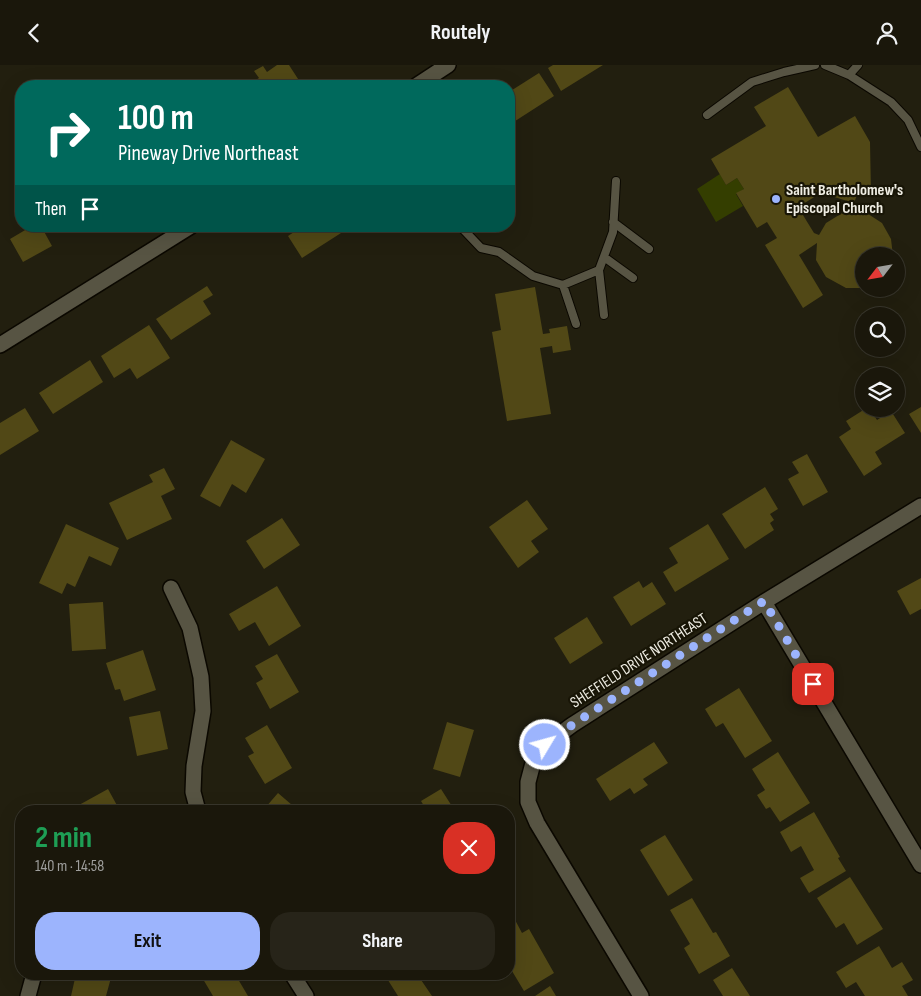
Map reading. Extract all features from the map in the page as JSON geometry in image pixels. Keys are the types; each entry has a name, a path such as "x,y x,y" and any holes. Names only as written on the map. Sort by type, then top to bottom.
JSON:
{"street":[{"path":"425,80 448,65"},
{"path":"0,345 182,232"},
{"name":"SHEFFIELD DRIVE NORTHEAST","path":"641,996 537,823 528,802 528,782 533,763 545,745 572,725 764,601 921,506"},
{"path":"171,589 190,628 201,677 203,711 193,792 196,805"},
{"path":"764,601 921,865"},
{"path":"28,996 32,980"},
{"path":"296,980 306,996"}],"lane":[{"path":"707,115 752,82 784,71 815,65"},
{"path":"825,65 849,75 891,102 908,120 921,147"},
{"path":"849,75 858,65"},
{"path":"604,315 599,270 613,232 616,181"},
{"path":"613,222 649,249"},
{"path":"466,232 481,248 499,252 533,276 563,285 599,270"},
{"path":"604,257 633,278"},
{"path":"563,285 576,324"}],"green space":[{"path":"720,174 726,185 737,178 744,189 736,194 743,206 716,222 697,189"}],"building":[{"path":"277,65 289,65 299,80 256,80 259,78 254,71 263,66 267,72"},
{"path":"553,65 603,65 561,91 548,68"},
{"path":"539,73 554,96 515,121 515,88"},
{"name":"Saint Bartholomew's Episcopal Church","path":"788,87 818,137 855,116 870,142 871,194 857,195 854,203 821,193 798,207 814,233 819,235 826,223 844,212 865,212 882,223 891,239 892,247 855,247 855,288 846,288 826,277 816,260 817,243 799,255 823,295 803,308 765,245 777,238 767,222 757,228 736,193 744,189 737,178 726,185 711,159 766,126 754,107"},
{"path":"22,232 44,232 52,246 23,262 10,239"},
{"path":"294,232 343,232 302,258 288,236"},
{"path":"207,286 213,295 203,301 211,314 171,340 156,319"},
{"path":"535,287 543,334 550,333 549,329 567,326 571,350 553,353 552,346 540,348 551,414 507,421 492,332 501,330 495,294"},
{"path":"149,325 170,358 137,379 130,368 114,378 101,356"},
{"path":"90,360 103,382 53,414 39,393"},
{"path":"921,407 921,433 909,414"},
{"path":"25,408 39,431 0,455 0,423"},
{"path":"855,415 855,417 875,417 877,420 882,417 895,417 905,433 875,452 882,464 864,476 839,437 851,429 846,421"},
{"path":"231,440 265,459 246,493 232,484 220,507 200,496"},
{"path":"807,454 828,492 803,506 788,479 799,473 792,462"},
{"path":"164,468 175,489 161,496 172,519 127,540 109,503 153,482 149,475"},
{"path":"765,487 778,509 770,514 774,520 770,523 774,530 745,549 722,514"},
{"path":"527,500 548,529 531,541 539,552 518,568 489,527"},
{"path":"282,518 300,545 264,569 246,541"},
{"path":"66,524 119,548 111,566 89,556 75,587 67,583 62,594 39,583"},
{"path":"708,524 729,559 675,592 663,572 678,563 669,548"},
{"path":"921,578 921,609 910,615 897,591"},
{"path":"639,581 643,588 652,582 666,604 631,626 613,597"},
{"path":"277,586 301,626 269,646 255,622 239,631 229,614"},
{"path":"103,602 106,649 72,651 69,604"},
{"path":"587,617 603,643 570,664 554,638"},
{"path":"143,650 156,690 124,701 120,689 115,690 106,663"},
{"path":"277,654 299,692 270,709 256,683 263,679 255,666"},
{"path":"739,688 772,741 745,758 723,723 716,727 705,709"},
{"path":"160,711 168,749 137,756 129,717"},
{"path":"447,722 474,730 460,777 433,769"},
{"path":"267,725 292,768 265,784 248,756 254,753 245,738"},
{"path":"654,742 668,763 643,779 648,785 634,794 630,788 610,801 596,779"},
{"path":"778,752 810,803 780,822 770,807 766,809 757,795 765,790 752,769"},
{"path":"108,789 117,805 79,805"},
{"path":"441,789 451,805 423,805 421,801"},
{"path":"278,793 292,805 268,805"},
{"path":"814,812 846,871 809,893 800,878 814,870 801,846 791,852 780,832"},
{"path":"665,835 693,880 668,896 640,850"},
{"path":"850,877 883,929 857,945 844,923 836,928 817,898"},
{"path":"692,898 713,933 716,932 730,956 699,974 684,948 690,944 670,910"},
{"path":"515,920 522,933 529,929 554,973 524,991 515,976"},
{"path":"879,946 892,968 902,962 913,980 902,986 908,996 865,996 856,982 846,988 836,972"},
{"path":"732,968 750,996 723,996 713,980"},
{"path":"75,980 110,980 106,996 71,996"},
{"path":"204,980 239,980 248,996 213,996"},
{"path":"388,980 421,980 432,996 398,996"},
{"path":"550,986 556,996 535,996"}],"place":[{"name":"Saint Bartholomew's Episcopal Church","path":"776,199"}],"route":[{"path":"545,745 572,725 764,601 813,684"}]}
